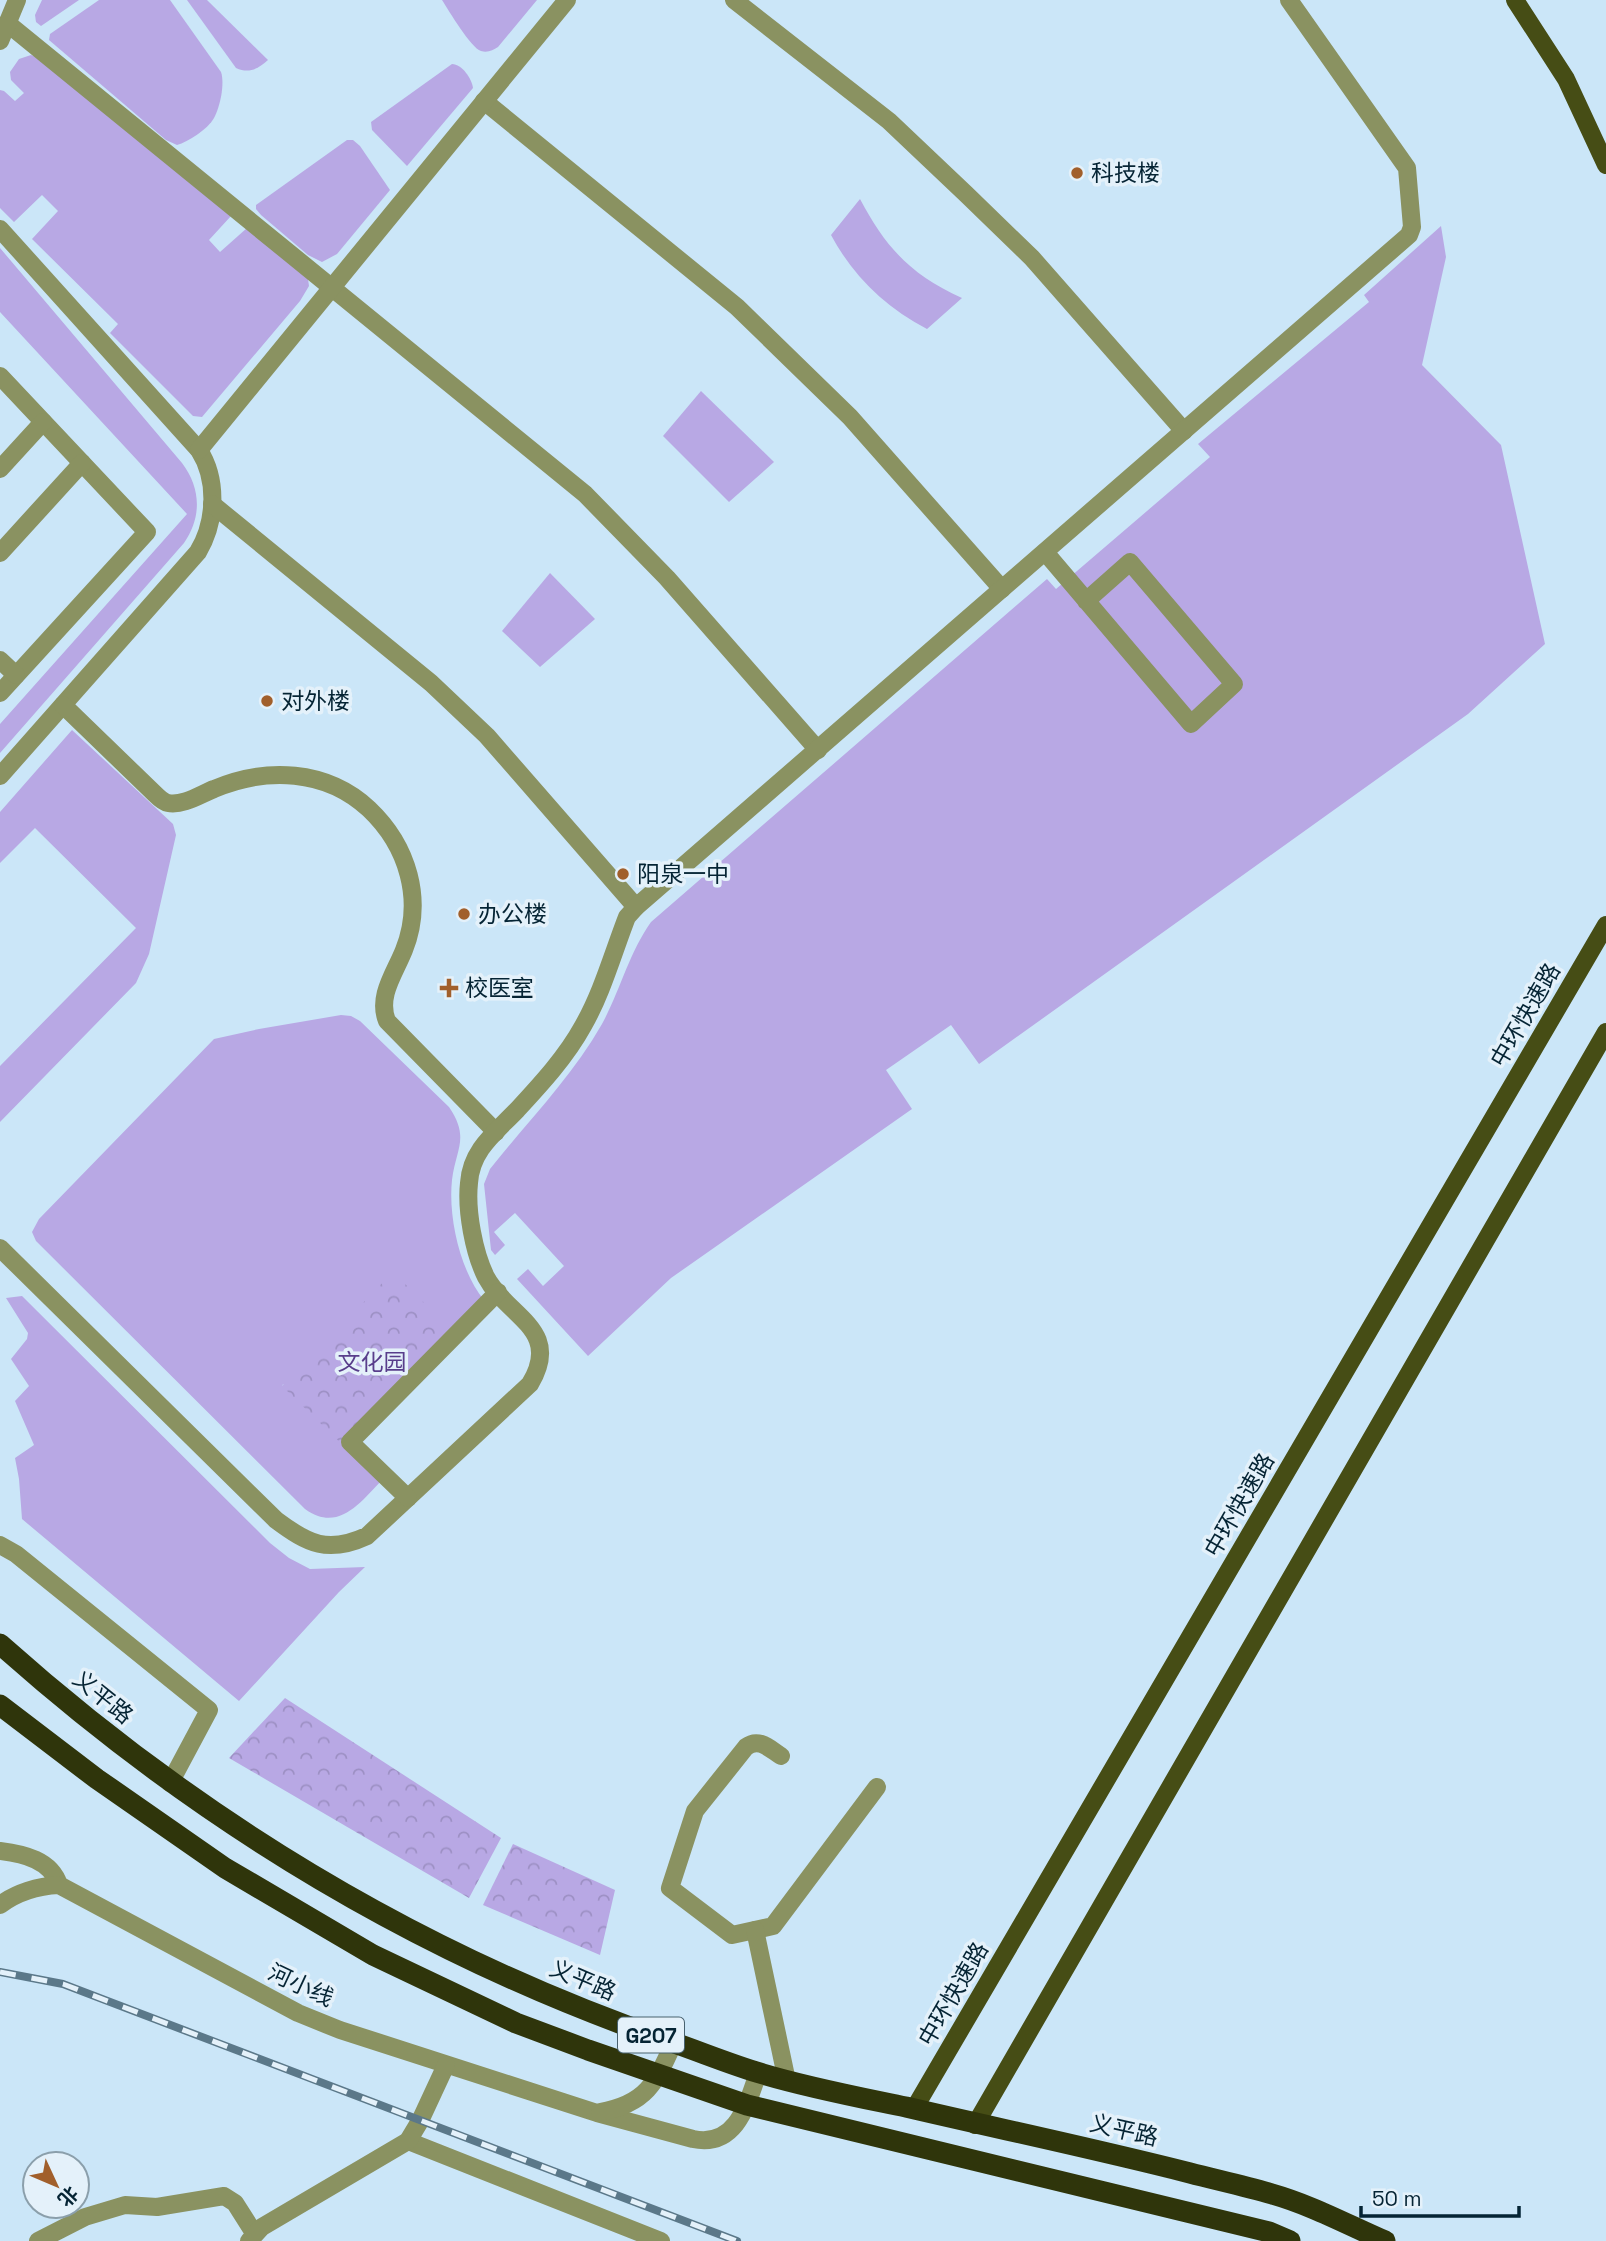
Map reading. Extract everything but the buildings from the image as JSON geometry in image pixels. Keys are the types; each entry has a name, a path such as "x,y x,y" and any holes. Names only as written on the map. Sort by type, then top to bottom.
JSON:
{"highway":[{"name":"义平路","path":"0,1644 63,1700 170,1783 326,1885 398,1923 556,1998 608,2020 758,2073 1275,2194 1385,2241"},
{"name":"G207","path":"0,1705 97,1779 225,1868 373,1955 516,2023 747,2105 1269,2232 1290,2241"}],"main road":[{"path":"1515,0 1566,79 1606,166"},
{"name":"中环快速路","path":"914,2109 1606,925"},
{"path":"975,2125 1606,1032"}],"street":[{"path":"0,41 17,0"},
{"path":"199,450 567,0"},
{"path":"734,0 889,121 976,203 1032,258 1184,432"},
{"path":"0,1248 276,1520 311,1543 328,1546 354,1542 366,1536 530,1384 539,1370 541,1352 535,1334 487,1278 472,1231 468,1203 469,1182 476,1153 534,1091 584,1026 627,917 1404,240 1412,227 1407,168 1289,0"},
{"path":"7,23 585,494 667,578 818,750"},
{"path":"484,101 737,307 850,417 1002,589"},
{"path":"0,229 199,450 210,473 212,504 209,528 198,552 0,776"},
{"path":"0,376 147,532 0,693"},
{"path":"0,469 43,422"},
{"path":"0,554 82,463"},
{"path":"212,504 439,690 487,736 636,907"},
{"path":"1045,552 1086,601 1191,723 1234,684 1130,562 1086,601"},
{"path":"0,660 16,675"},
{"path":"63,705 167,803 181,802 245,778 285,774 312,778 338,787 370,810 391,833 403,854 413,901 410,936 384,996 383,1011 387,1021 496,1132"},
{"path":"408,1498 350,1442 498,1292"},
{"path":"0,1545 16,1554 209,1710 170,1783"},
{"path":"782,1756 758,1743 746,1746 695,1811 670,1888 732,1935 773,1926 877,1787"},
{"name":"河小线","path":"0,1851 19,1853 44,1864 56,1875 59,1885 189,1953 280,2006 340,2030 597,2113 705,2141 715,2140 735,2125 747,2105 758,2073"},
{"path":"0,1905 31,1890 59,1885"},
{"path":"755,1930 788,2081"},
{"path":"597,2113 617,2109 638,2099 653,2086 674,2042"},
{"path":"38,2241 85,2217 125,2205 157,2207 224,2196 235,2203 252,2237 262,2227 408,2141 420,2122 446,2065"},
{"path":"408,2141 661,2241"}],"green space":[{"path":"42,0 79,0 41,26 36,22 35,15"},
{"path":"99,0 170,0 221,72 222,89 218,108 214,118 203,131 177,145 166,140 49,40 50,34"},
{"path":"187,0 207,0 268,60 253,70 236,68"},
{"path":"442,0 537,0 498,47 486,52 472,43"},
{"path":"31,55 39,58 231,216 209,240 220,252 247,228 308,279 309,286 300,301 202,417 193,416 110,333 118,324 32,239 58,211 42,195 14,222 0,208 0,90 15,101 24,93 11,80 10,72 19,59"},
{"path":"452,64 459,66 466,73 473,88 407,166 372,130 371,122"},
{"path":"347,140 353,140 360,146 390,190 337,254 322,262 308,255 261,215 256,205"},
{"path":"860,199 880,232 902,258 928,280 962,298 927,329 897,311 871,289 849,264 831,235"},
{"path":"1441,226 1446,257 1422,365 1501,445 1545,644 1468,714 979,1064 951,1025 886,1070 912,1109 671,1278 588,1356 517,1279 528,1269 543,1286 564,1266 515,1213 494,1232 505,1245 495,1255 491,1250 484,1184 490,1169 563,1081 590,1043 602,1024 637,946 651,922 1047,579 1056,589 1210,457 1198,444 1369,302 1364,295"},
{"path":"0,248 182,463 193,482 197,503 194,523 184,543 0,753 0,724 187,514 0,312"},
{"path":"701,391 774,462 729,502 663,436"},
{"path":"550,573 595,619 540,667 502,631"},
{"path":"72,730 173,824 176,835 149,954 136,983 0,1122 0,1066 136,928 35,828 0,863 0,812"},
{"path":"341,1015 360,1021 449,1107 455,1118 459,1127 460,1143 452,1180 454,1227 468,1274 484,1300 453,1331 282,1385 382,1480 357,1506 348,1512 328,1518 317,1516 305,1509 36,1241 32,1232 39,1219 214,1039"},
{"name":"文化园","path":"393,1272 461,1339 351,1453 282,1386"},
{"path":"22,1296 270,1543 289,1558 310,1569 365,1567 239,1701 22,1519 15,1458 34,1445 15,1401 29,1386 11,1359 27,1339 28,1333 6,1298"},
{"path":"285,1698 501,1838 469,1898 229,1758"},
{"path":"513,1844 615,1890 600,1955 483,1905"}],"railway":[{"path":"0,1972 63,1984 737,2241"}],"place":[{"name":"科技楼","path":"1077,173"},
{"name":"对外楼","path":"267,701"},
{"name":"阳泉一中","path":"623,874"},
{"name":"办公楼","path":"464,914"},
{"name":"校医室","path":"449,988"}]}
